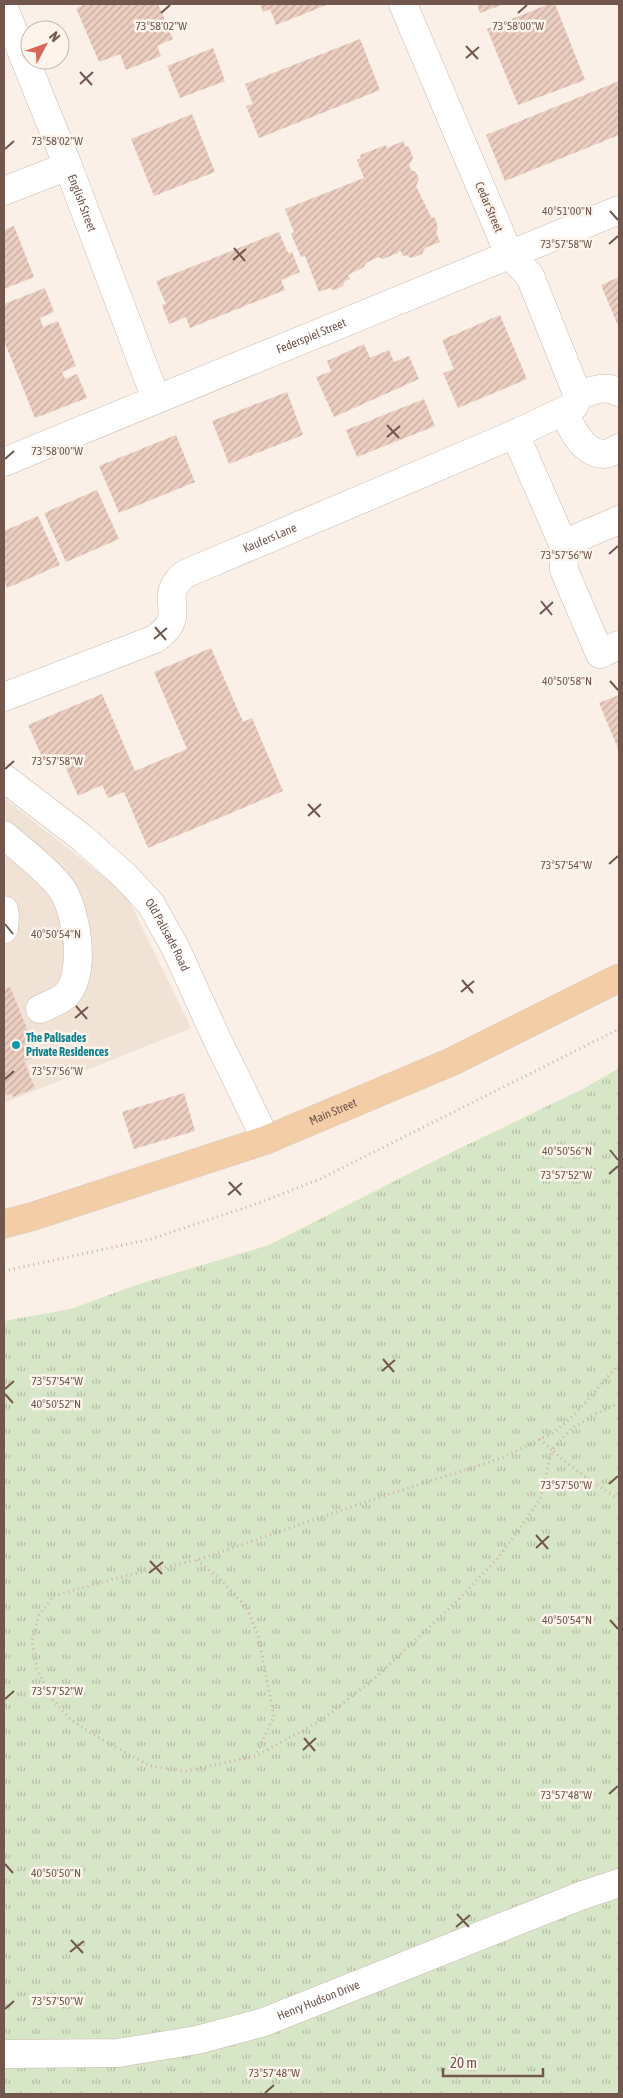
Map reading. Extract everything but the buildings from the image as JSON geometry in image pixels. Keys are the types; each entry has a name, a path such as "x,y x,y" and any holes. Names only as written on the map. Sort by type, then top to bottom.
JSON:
{"main road":[{"name":"Main Street","path":"4,1224 34,1216 266,1140 451,1062 619,978"}],"street":[{"name":"Cedar Street","path":"403,4 509,254 530,276 572,405 574,433 588,449 605,454 619,448"},
{"name":"English Street","path":"4,8 68,166 156,400"},
{"path":"4,191 68,166"},
{"name":"Federspiel Street","path":"4,462 619,210"},
{"name":"Kaufers Lane","path":"4,697 155,639 170,626 173,618 170,596 177,581 185,574 515,434 572,405 594,389 610,387 619,392"},
{"path":"515,434 563,544 564,570 600,654 619,645"},
{"path":"563,544 619,520"},
{"name":"Old Palisade Road","path":"4,778 81,837 125,876 151,904 176,948 216,1037 266,1140"},
{"path":"4,835 63,890 75,921 78,948 76,976 66,995 40,1009"},
{"path":"4,910 4,928"},
{"name":"Henry Hudson Drive","path":"4,2054 118,2053 197,2040 264,2022 580,1896 619,1883"}],"path":[{"path":"4,1272 151,1239 260,1203 320,1179 619,1030"},
{"path":"619,1364 556,1431 502,1458 476,1468 374,1499 197,1560 132,1574 53,1596 39,1615 32,1641 37,1669 52,1699 70,1719 109,1744 150,1766 187,1771 256,1756 320,1720 374,1679 464,1594 498,1558 540,1500 552,1450 575,1427 595,1414 619,1403"},
{"path":"568,1420 575,1427"},
{"path":"540,1439 592,1483 619,1499"},
{"path":"197,1560 221,1580 247,1608 258,1635 274,1716 256,1756"}],"shaded area":[{"path":"4,798 126,894 191,1028 4,1103"}],"green space":[{"path":"619,1068 619,2094 4,2094 4,1321 71,1309 139,1284 269,1245 448,1154 585,1088"}],"place":[{"name":"The Palisades Private Residences","path":"16,1045"}]}
